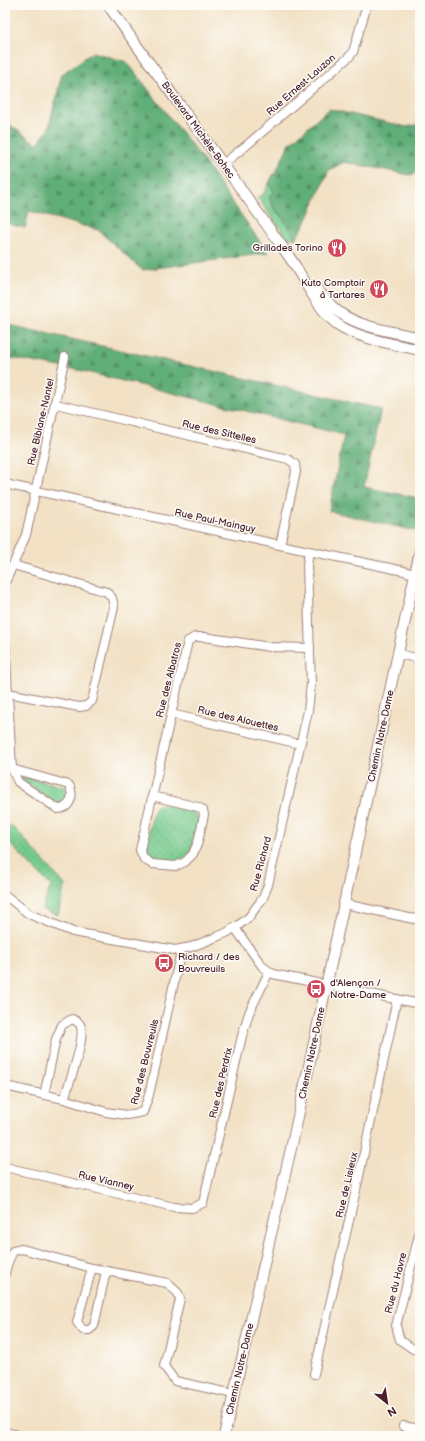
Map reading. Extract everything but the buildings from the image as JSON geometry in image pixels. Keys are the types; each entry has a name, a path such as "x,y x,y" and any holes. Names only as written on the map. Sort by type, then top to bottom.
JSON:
{"main road":[{"path":"5,1434 14,1436"}],"street":[{"name":"Boulevard Michèle-Bohec","path":"108,5 288,255 322,309 337,324 358,334 420,350"},
{"name":"Rue Ernest-Lauzon","path":"223,164 349,57 353,52 367,5"},
{"name":"Boulevard Michèle-Bohec","path":"288,255 326,300 340,313 361,323 418,337"},
{"name":"Rue Bibiane-Nantel","path":"5,583 26,535 56,404 65,357"},
{"name":"Rue des Sittelles","path":"56,404 288,459 295,464 296,472 280,545"},
{"name":"Rue Paul-Mainguy","path":"5,484 418,575"},
{"name":"Chemin Notre-Dame","path":"224,1436 292,1148 399,654 418,575 420,551"},
{"name":"Rue Richard","path":"5,895 30,914 73,932 164,949 180,950 209,940 236,928 252,914 266,890 308,711 311,684 307,565 309,552"},
{"path":"8,693 79,707 86,706 92,701 114,607 112,598 107,592 13,566"},
{"name":"Rue des Albatros","path":"152,796 198,807 202,810 204,815 198,842 193,854 185,862 176,866 152,864 144,859 140,850 152,796 188,641 195,637 204,637 270,647 310,648"},
{"path":"5,639 12,769 18,782 58,809 63,809 69,804 72,792 69,785 12,769"},
{"path":"399,654 420,659"},
{"name":"Rue des Alouettes","path":"171,714 300,744"},
{"path":"345,904 415,919 420,916"},
{"path":"236,928 259,963 269,972 281,976 420,1004"},
{"name":"Rue des Bouvreuils","path":"5,1086 64,1099 106,1112 127,1115 143,1112 149,1095 180,956 180,950"},
{"name":"Rue des Perdrix","path":"203,1203 242,1036 249,1013 269,972"},
{"name":"Rue de Lisieux","path":"314,1374 397,1000"},
{"path":"44,1095 56,1039 62,1025 72,1019 79,1022 82,1027 81,1044 64,1099"},
{"name":"Rue Vianney","path":"5,1167 174,1207 192,1208 203,1203"},
{"name":"Rue du Havre","path":"420,1231 396,1326 400,1340 413,1349 420,1350"},
{"path":"5,1273 13,1251 22,1249 92,1268 167,1283 178,1293 180,1299 164,1366 175,1381 234,1394"},
{"path":"92,1268 77,1322 83,1330 89,1330 94,1326 106,1271"},
{"path":"403,1426 420,1429"}],"green space":[{"path":"93,52 127,62 200,156 268,253 142,270 98,230 29,211 25,228 5,223 5,125 10,125 37,144 48,130 62,74"},
{"path":"329,109 407,127 420,124 420,172 410,175 344,162 329,170 306,222 296,238 281,215 275,211 269,197 274,192 269,183 275,174 289,144"},
{"path":"269,183 274,192 269,197 275,211 281,215 296,238 293,239 292,237 289,239 257,197 263,195"},
{"path":"5,324 381,409 364,487 414,497 420,500 420,532 329,511 344,435 78,370 5,357"},
{"path":"22,776 64,787 67,792 65,802 61,806 57,804 21,779"},
{"path":"162,804 193,812 199,819 191,850 185,858 176,863 150,859 145,853 154,809 158,805"},
{"path":"5,825 14,828 65,885 58,915 42,909 51,886 5,839"}],"place":[{"name":"Grillades Torino","path":"337,248"},
{"name":"Kuto Comptoir à Tartares","path":"379,289"},
{"name":"Richard / des Bouvreuils","path":"164,963"},
{"name":"d'Alençon / Notre-Dame","path":"316,989"}]}
